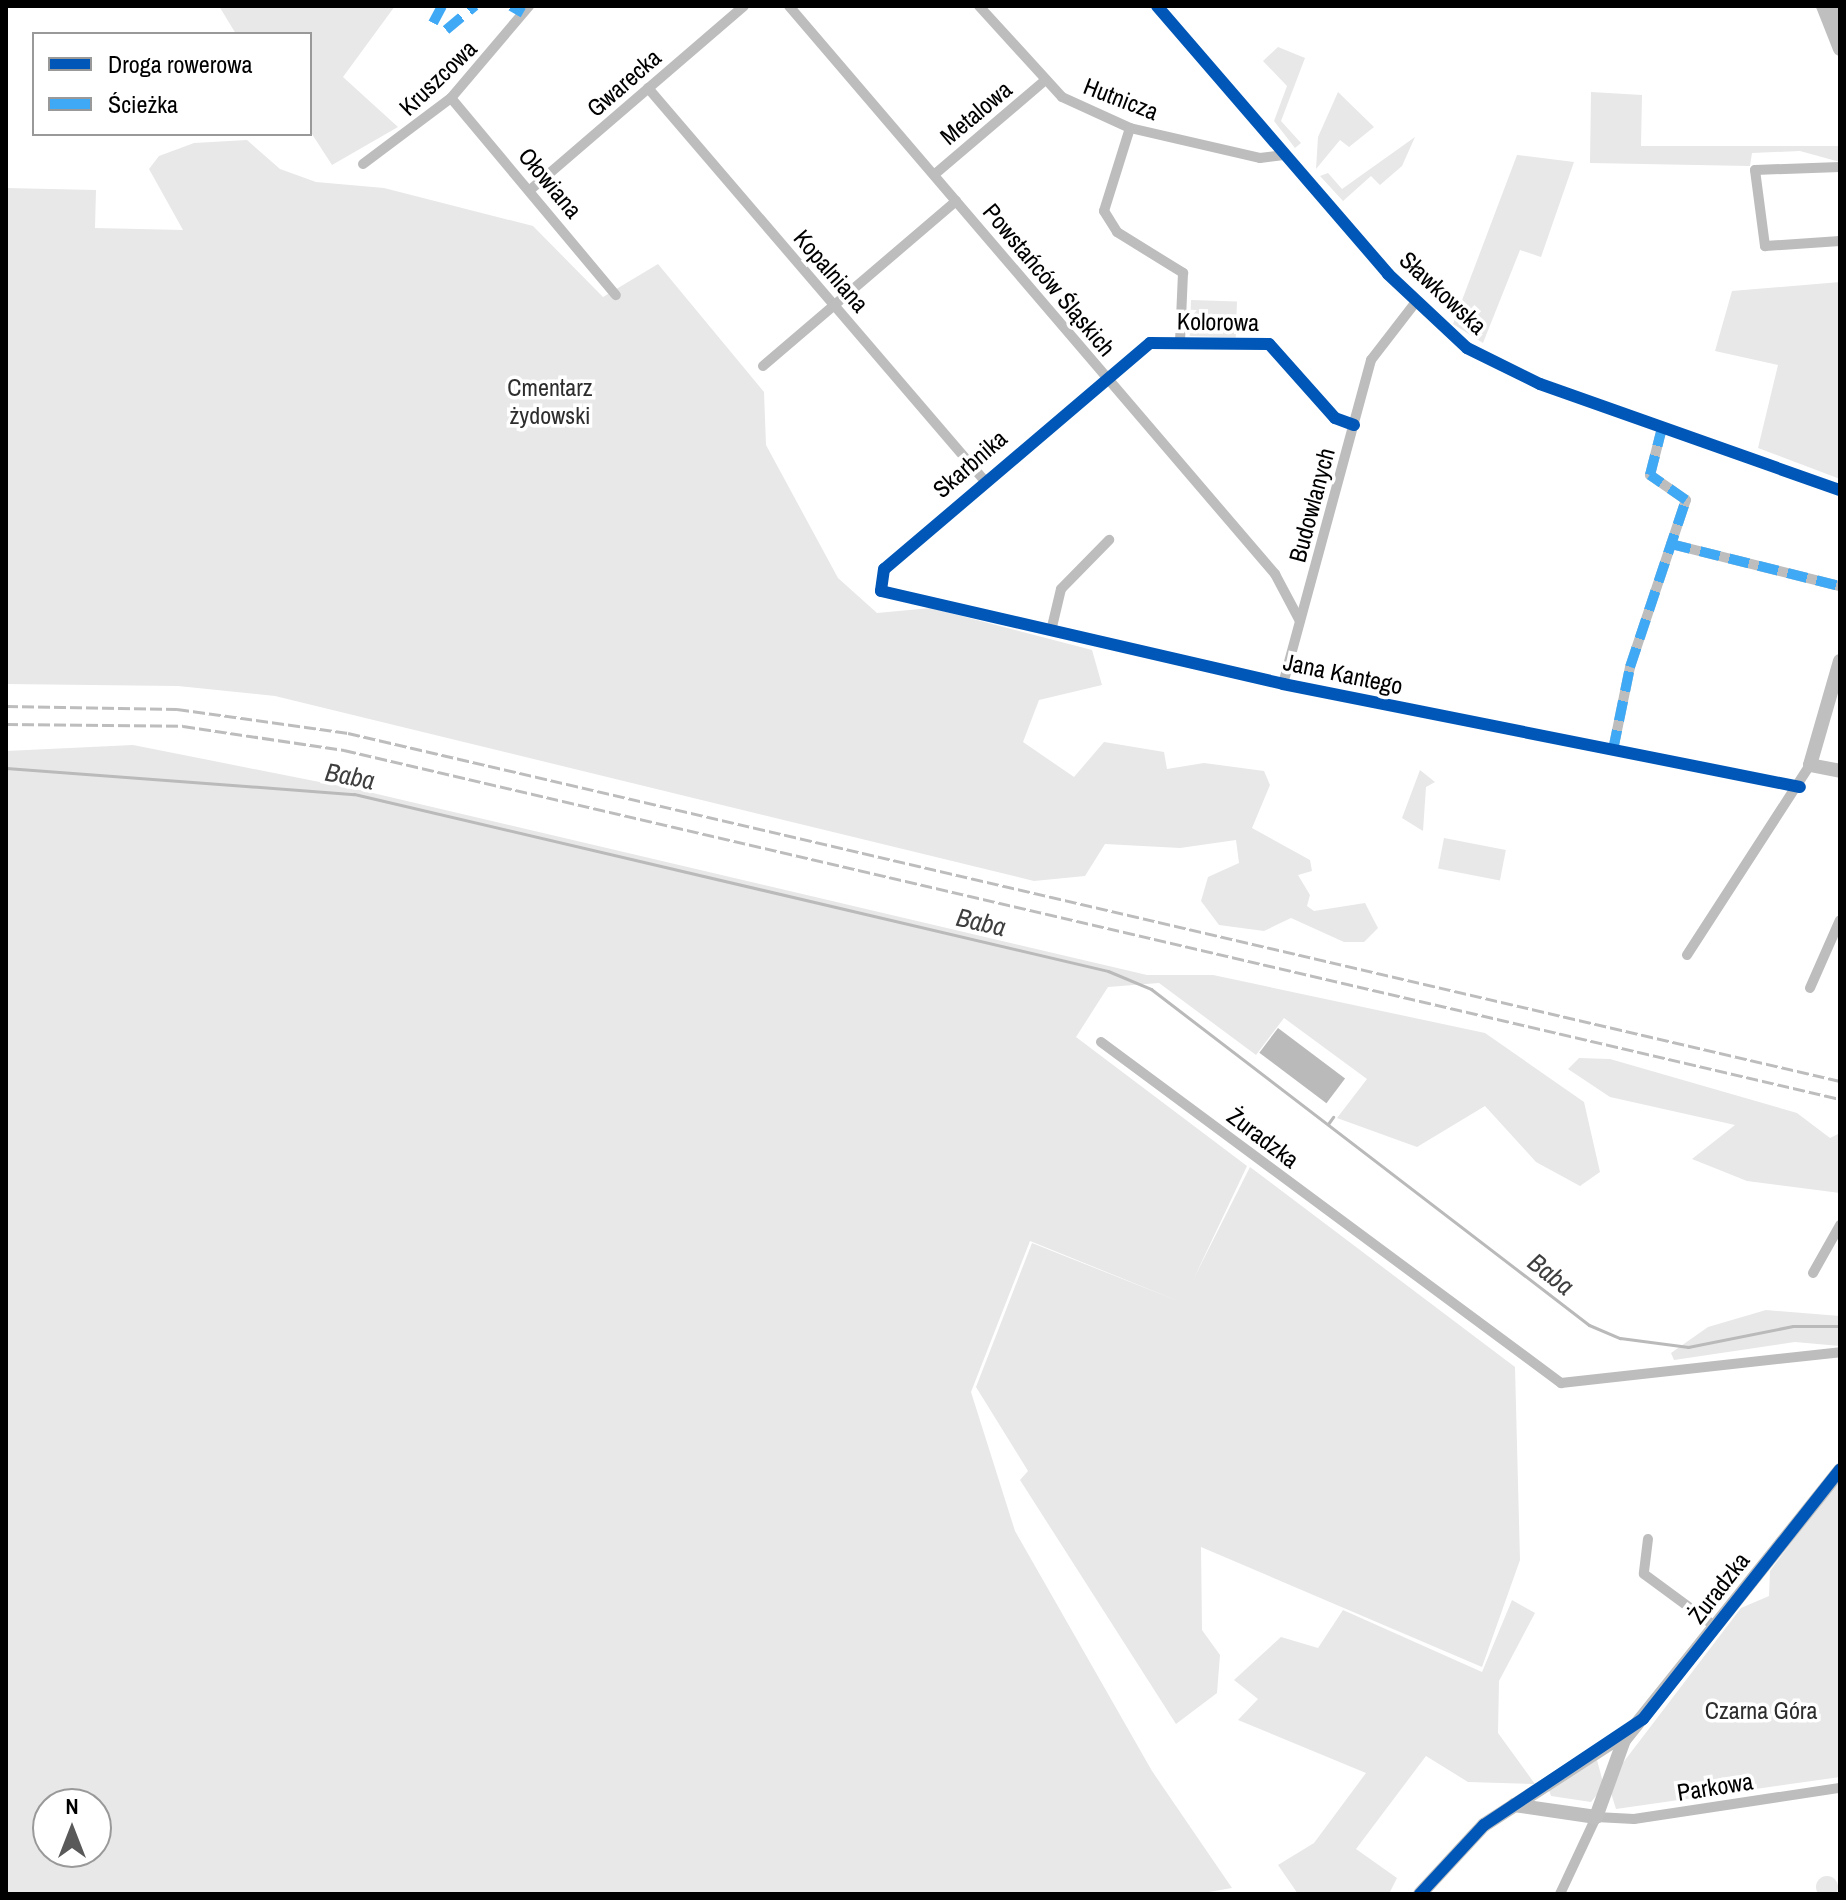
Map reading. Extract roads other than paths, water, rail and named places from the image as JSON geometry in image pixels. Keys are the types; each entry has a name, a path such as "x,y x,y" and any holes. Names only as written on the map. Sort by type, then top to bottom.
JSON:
{"street":[{"name":"Kruszcowa","path":"363,164 451,98 529,6"},
{"name":"Gwarecka","path":"530,190 744,6"},
{"name":"Powstańców Śląskich","path":"789,6 1288,590 1300,621"},
{"name":"Sławkowska","path":"1157,6 1415,303 1497,366 1840,490"},
{"path":"1823,6 1840,49"},
{"path":"1834,6 1840,38"},
{"name":"Hutnicza","path":"982,7 1042,83 1130,128 1260,158 1286,155"},
{"name":"Metalowa","path":"935,174 1042,83"},
{"name":"Kopalniana","path":"648,88 984,480"},
{"name":"Ołowiana","path":"451,98 616,295"},
{"path":"1130,128 1104,211 1117,232 1183,273 1180,343"},
{"path":"1840,167 1755,170 1765,246 1840,241"},
{"path":"763,366 956,201"},
{"name":"Budowlanych","path":"1283,684 1375,349 1415,303"},
{"name":"Kolorowa","path":"1105,378 1150,343 1269,344 1335,418 1354,425"},
{"name":"Skarbnika","path":"881,591 884,569 1105,378"},
{"path":"1613,750 1630,667 1686,500 1650,475 1662,428"},
{"path":"1051,631 1061,589 1109,540"},
{"path":"1671,544 1840,586"},
{"name":"Jana Kantego","path":"881,591 1283,684 1800,787"},
{"path":"1687,955 1800,787 1810,765 1840,661"},
{"path":"1810,765 1840,771"},
{"path":"1810,988 1840,920"},
{"name":"Żuradzka","path":"1101,1042 1561,1383 1840,1352"},
{"path":"1813,1273 1840,1225"},
{"name":"Żuradzka","path":"1631,1731 1840,1470"},
{"path":"1648,1539 1644,1574 1716,1627"},
{"path":"1420,1894 1456,1850 1514,1805 1590,1753 1631,1731"},
{"path":"1560,1894 1631,1731"},
{"path":"1590,1753 1605,1759 1610,1775"},
{"path":"1552,1778 1544,1792 1554,1807"},
{"name":"Parkowa","path":"1596,1817 1634,1819 1840,1788"},
{"path":"1514,1805 1554,1807 1596,1817"}],"waterway":[{"name":"Baba","path":"6,768 354,794 1108,971 1151,989 1589,1325 1620,1338 1688,1347 1793,1326 1840,1326"},
{"name":"Baba","path":"1328,1124 1333,1117"}],"railway":[{"path":"6,706 177,709 348,733 1840,1081"},
{"path":"6,724 183,726 344,750 1840,1099"}],"park label":[{"name":"Cmentarz żydowski","path":"550,402"},
{"name":"Czarna Góra","path":"1761,1711"}]}
